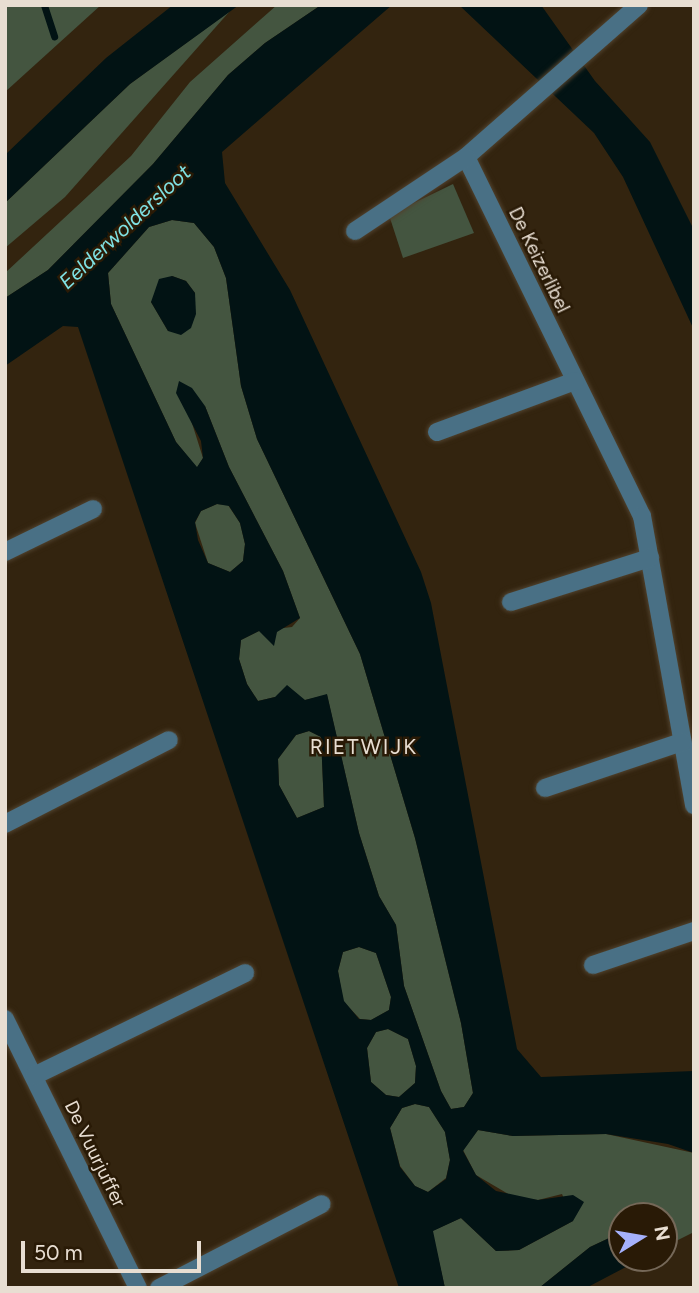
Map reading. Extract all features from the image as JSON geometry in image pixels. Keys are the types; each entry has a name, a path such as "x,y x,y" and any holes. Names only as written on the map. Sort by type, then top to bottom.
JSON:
{"street":[{"path":"355,230 466,157 639,5"},
{"name":"De Keizerlibel","path":"466,157 642,516 694,806"},
{"path":"437,432 575,381"},
{"path":"5,552 93,509"},
{"path":"511,602 650,558"},
{"path":"5,824 169,740"},
{"path":"545,788 682,742"},
{"path":"593,965 694,931"},
{"path":"34,1076 245,972"},
{"name":"De Vuurjuffer","path":"5,1019 138,1288"},
{"path":"159,1288 321,1204"}],"green space":[{"path":"5,5 101,5 5,92"},
{"path":"277,5 321,5 265,43 228,75 153,164 48,270 5,298 5,273 131,156 190,82"},
{"path":"230,11 65,197 5,248 5,203 130,84"},
{"path":"453,184 474,233 403,258 389,215"},
{"path":"172,220 194,223 214,247 226,278 241,386 257,439 360,654 415,838 461,1023 473,1093 464,1107 451,1109 441,1091 404,986 396,925 379,896 359,833 327,695 305,700 275,697 258,701 247,684 239,659 241,640 259,631 292,627 300,618 283,571 229,467 205,406 191,420 203,458 197,468 176,442 111,304 108,273 149,227","holes":["172,276 186,281 195,293 168,331 151,302"]},
{"path":"217,504 228,505 240,523 245,544 243,561 230,572 208,563 195,523 201,511"},
{"path":"309,731 321,737 324,807 297,818 279,785 278,759 296,735"},
{"path":"359,947 376,953 391,997 389,1010 371,1020 360,1019 343,1001 338,971 343,952"},
{"path":"388,1029 408,1039 416,1066 415,1083 399,1097 386,1095 371,1082 367,1048 376,1032"},
{"path":"415,1104 429,1107 445,1132 450,1160 446,1178 428,1192 415,1186 400,1166 390,1128 402,1108"},
{"path":"478,1130 513,1136 606,1134 694,1153 694,1232 678,1240 678,1202 608,1202 608,1239 590,1247 539,1288 445,1288 432,1231 461,1218 496,1251 519,1250 573,1221 562,1194 538,1200 515,1198 476,1175 463,1150"}],"water":[{"path":"173,5 239,5 130,84 5,203 5,155 106,58"},
{"name":"Eelderwoldersloot","path":"321,5 392,5 222,152 225,183 290,290 421,572 431,603 517,1049 541,1077 694,1071 694,1153 668,1144 606,1134 513,1136 478,1130 463,1151 476,1175 496,1191 538,1200 573,1195 584,1202 573,1221 519,1250 496,1251 461,1218 433,1231 445,1288 399,1288 78,327 63,326 5,366 5,298 48,270 153,164 228,75 265,43","holes":["172,220 194,223 214,247 226,278 241,386 257,439 360,654 415,838 461,1023 473,1093 464,1107 451,1109 441,1091 404,986 396,925 379,896 359,833 327,694 305,700 287,685 275,697 258,701 247,684 239,659 241,640 259,631 274,646 277,632 300,618 283,571 229,467 205,406 192,388 179,381 176,393 201,441 203,458 197,467 176,442 111,304 108,273 149,227","217,504 229,506 240,523 245,544 243,561 230,572 208,563 198,540 195,522 201,511","309,731 321,737 324,807 297,818 279,785 278,759 296,735","359,947 376,953 391,997 389,1010 371,1020 359,1019 344,1001 338,971 343,952","388,1029 408,1039 416,1066 415,1083 399,1097 386,1095 371,1082 367,1048 376,1032","415,1104 429,1107 445,1132 450,1160 446,1179 428,1192 415,1186 400,1167 390,1128 402,1108"]},
{"path":"459,5 541,5 595,81 650,142 694,230 694,330 623,177 594,133"},
{"path":"172,276 186,281 195,293 196,314 191,328 181,335 168,331 151,302 159,279"},
{"path":"608,1239 608,1272 616,1272 586,1288 539,1288 590,1247"}],"waterway":[{"path":"44,5 54,36"}],"district":[{"name":"RIETWIJK","path":"364,747"}]}
